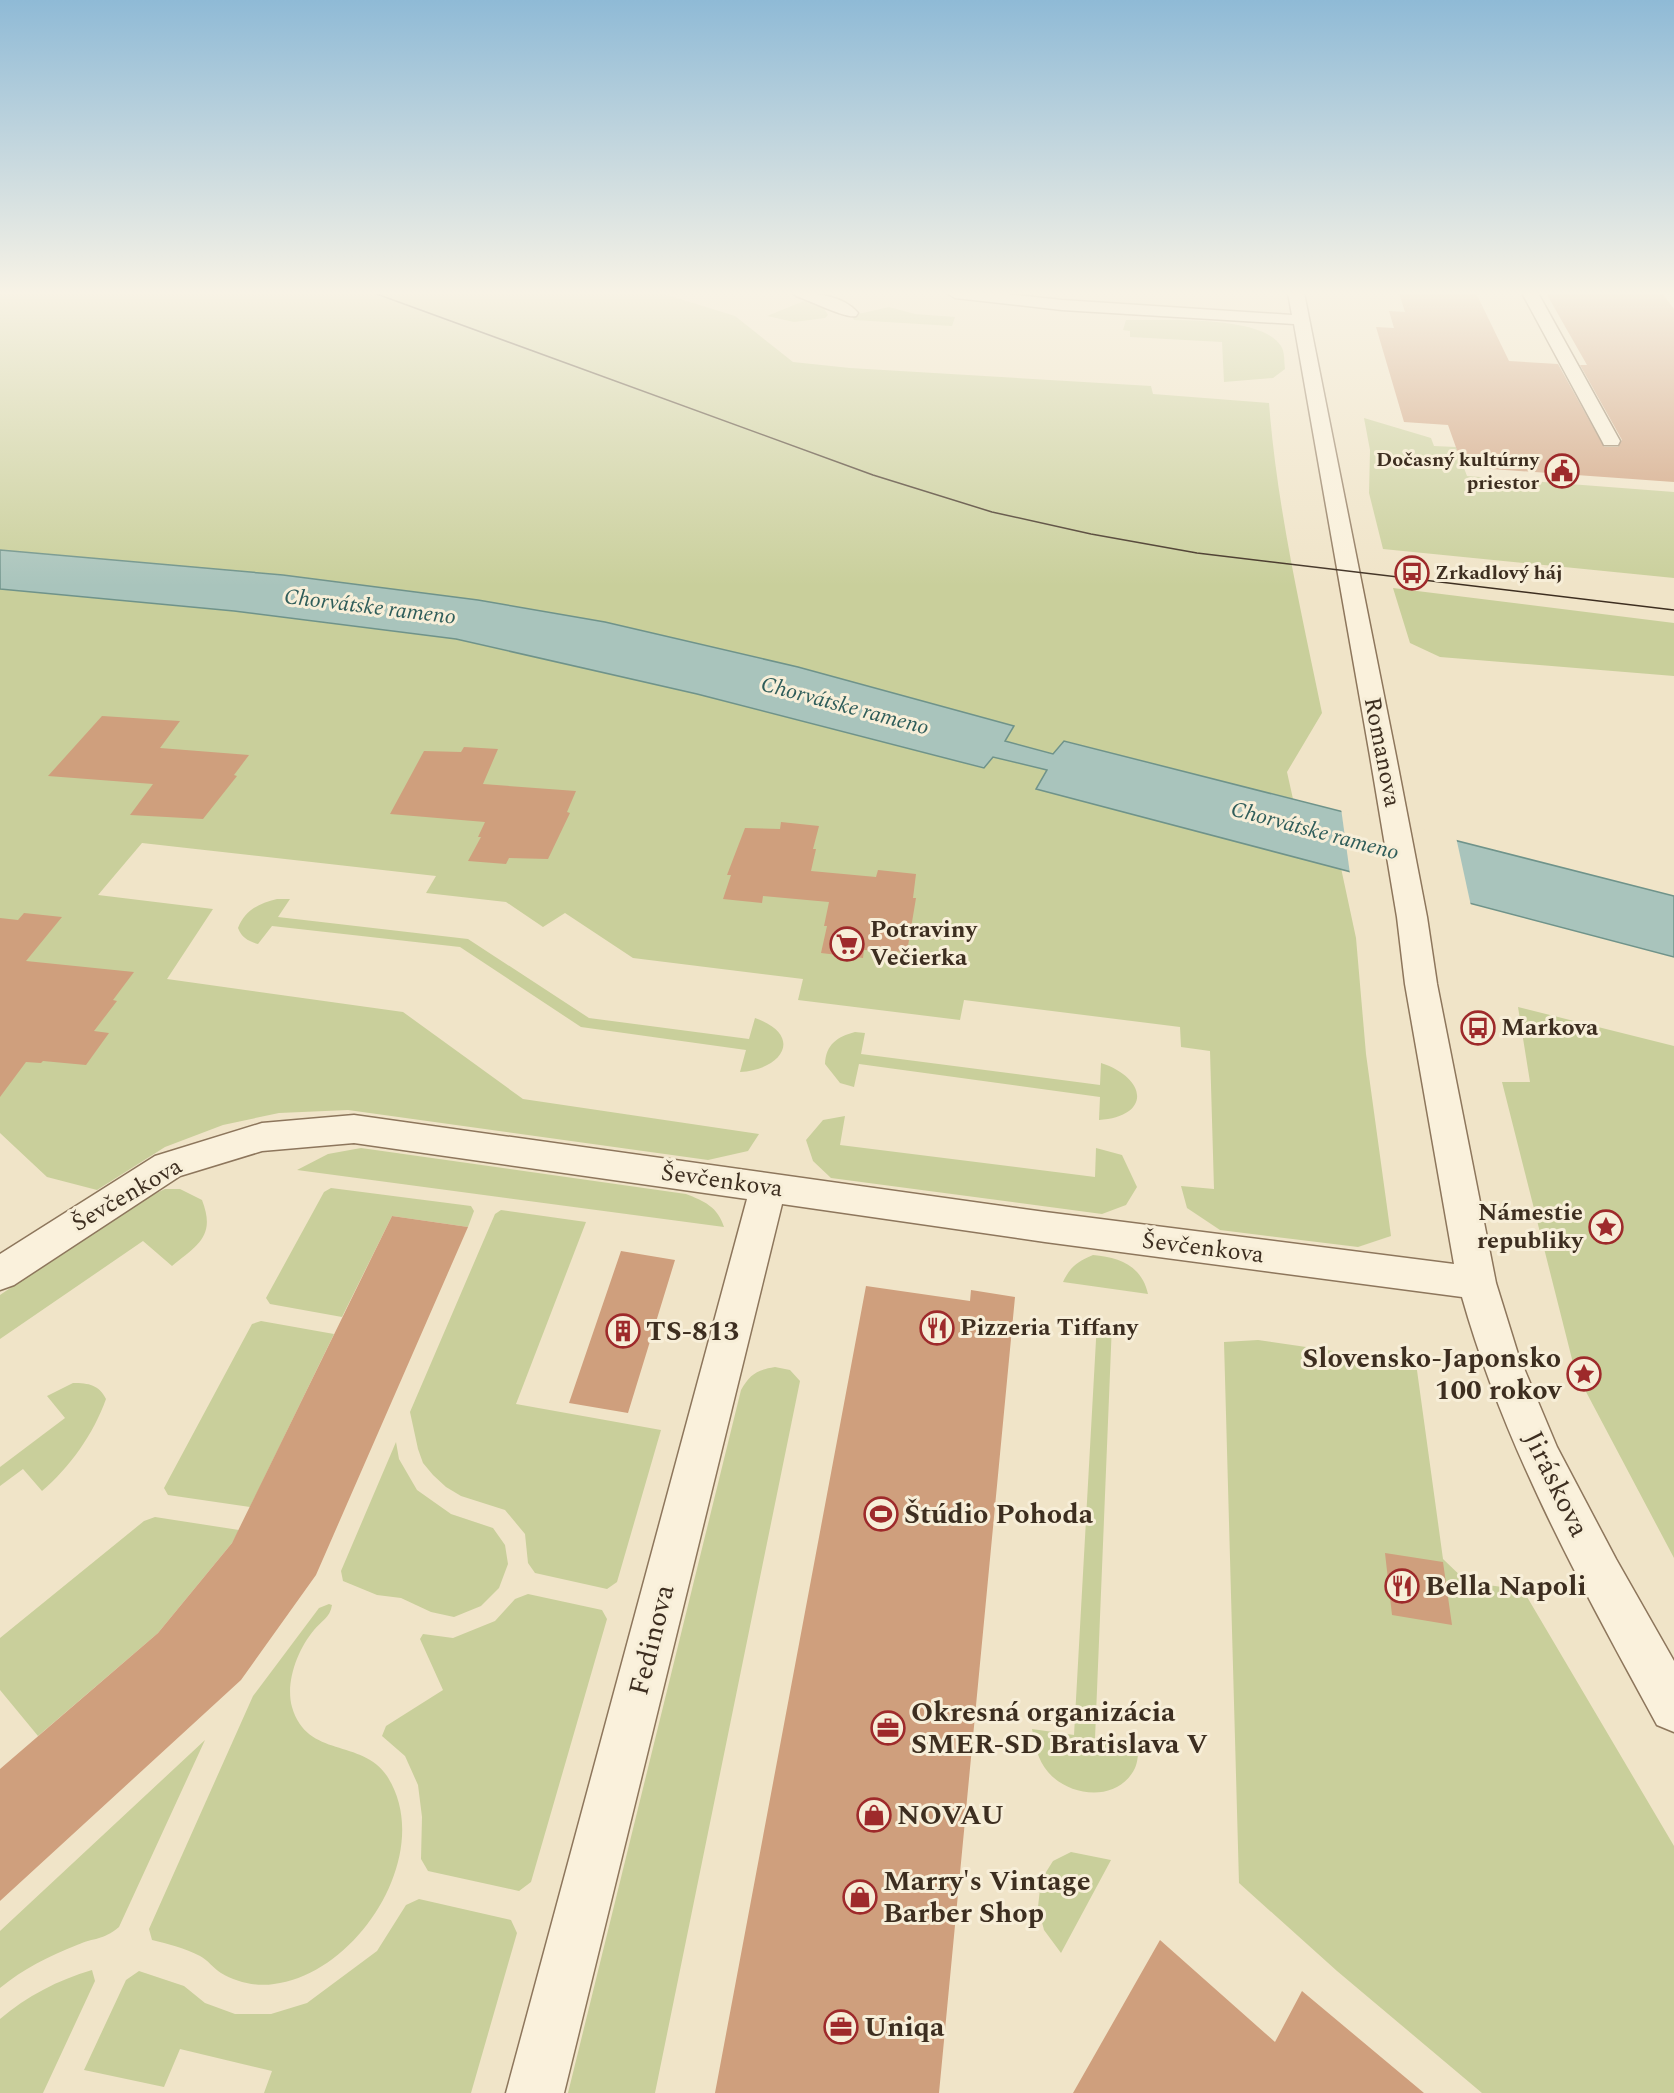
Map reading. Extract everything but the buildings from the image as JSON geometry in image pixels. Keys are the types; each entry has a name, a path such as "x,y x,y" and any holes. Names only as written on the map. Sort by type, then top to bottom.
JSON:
{"street":[{"name":"Romanova","path":"1314,391 1389,789 1412,917 1421,984 1477,1283"},
{"path":"1583,391 1611,441"},
{"name":"Ševčenkova","path":"0,1274 168,1166 262,1137 354,1129 1127,1238 1477,1283"},
{"name":"Fedinova","path":"535,2093 768,1188"},
{"name":"Jiráskova","path":"1477,1283 1498,1354 1541,1459 1600,1575 1674,1708"}],"green space":[{"path":"0,391 1152,391 1153,394 1269,403 1284,520 1322,713 1287,772 1293,799 1064,741 1053,755 1005,741 1014,726 798,667 605,622 478,600 283,575 0,550"},
{"path":"1364,418 1431,438 1434,446 1456,447 1467,476 1674,492 1674,578 1383,549 1369,493 1370,450"},
{"path":"1393,588 1674,623 1674,676 1440,657 1410,643"},
{"path":"0,589 234,611 456,639 697,694 984,768 993,757 1047,770 1036,789 1341,868 1356,938 1366,1054 1391,1236 1358,1247 1220,1230 1187,1208 1181,1186 1214,1189 1210,1051 1181,1047 1180,1027 964,1000 960,1020 798,1000 803,979 633,958 565,913 543,927 506,902 426,893 436,876 142,843 98,895 213,909 167,979 403,1012 523,1099 759,1134 748,1151 708,1160 348,1110 279,1113 223,1125 165,1147 97,1190 47,1177 0,1133"},
{"path":"277,899 290,899 278,917 468,939 589,1018 749,1039 755,1018 770,1025 780,1034 783,1042 782,1051 767,1065 755,1070 740,1072 746,1050 581,1027 460,947 272,926 258,944 246,939 238,928 244,917 258,906"},
{"name":"Námestie republiky","path":"1518,1007 1674,1046 1674,1558 1575,1371 1502,1082 1530,1082"},
{"path":"855,1032 865,1033 861,1054 1100,1085 1101,1063 1128,1078 1135,1087 1137,1096 1135,1104 1128,1112 1099,1120 1100,1097 859,1064 854,1087 840,1083 825,1064 830,1046 843,1036"},
{"path":"845,1116 840,1145 1095,1177 1096,1148 1122,1155 1137,1187 1126,1205 1102,1214 831,1178 813,1161 806,1140 823,1120"},
{"path":"361,1148 686,1194 699,1199 714,1210 724,1227 297,1170 328,1154"},
{"path":"331,1188 471,1206 474,1211 468,1227 392,1216 342,1317 270,1304 266,1298 324,1192"},
{"path":"165,1189 180,1189 202,1200 206,1212 206,1231 190,1252 172,1266 143,1241 0,1339 0,1295 137,1202"},
{"path":"501,1210 586,1222 516,1404 661,1430 617,1582 607,1589 535,1573 528,1563 525,1534 505,1510 461,1496 446,1487 423,1463 418,1449 410,1412 495,1214"},
{"path":"1093,1255 1112,1258 1128,1265 1141,1276 1148,1294 1063,1282 1075,1265"},
{"path":"261,1321 334,1334 250,1507 168,1495 164,1488 252,1324"},
{"path":"1097,1322 1112,1324 1095,1739 1139,1745 1136,1766 1127,1779 1117,1787 1093,1793 1068,1787 1048,1772 1039,1757 1032,1729 1074,1735"},
{"path":"1258,1340 1416,1363 1443,1559 1467,1582 1523,1590 1674,1846 1674,2093 1482,2093 1337,1971 1239,1883 1224,1342"},
{"path":"775,1367 790,1370 800,1381 655,2093 568,2093 741,1390 755,1374"},
{"path":"73,1383 93,1386 106,1399 80,1450 42,1491 23,1469 0,1486 0,1467 65,1418 47,1396"},
{"path":"396,1442 399,1459 417,1490 451,1514 493,1528 505,1545 508,1564 499,1588 481,1606 454,1617 431,1612 401,1598 377,1595 343,1581 341,1571"},
{"path":"155,1517 239,1530 232,1543 158,1633 38,1736 0,1690 0,1638 144,1521"},
{"path":"528,1594 602,1610 607,1619 531,1882 519,1891 428,1871 421,1859 422,1817 418,1785 405,1756 382,1736 386,1726 443,1690 420,1639 423,1634 453,1638 495,1621 515,1599"},
{"path":"332,1605 329,1613 308,1638 294,1666 290,1687 292,1707 299,1723 310,1734 322,1742 364,1756 376,1764 387,1776 400,1806 402,1839 395,1873 380,1905 360,1934 334,1958 305,1975 274,1984 246,1983 221,1973 194,1953 152,1940 149,1929 253,1696 319,1608"},
{"path":"205,1740 119,1927 103,1937 46,1958 0,1988 0,1931"},
{"path":"1071,1852 1111,1860 1061,1953 1044,1930 1038,1907 1041,1880 1053,1861"},
{"path":"419,1899 511,1920 517,1933 471,2093 264,2093 272,2071 180,2049 164,2087 84,2070 126,1980 139,1971 184,1986 205,2003 235,2014 271,2014 307,2003 377,1951 406,1905"},
{"path":"92,1970 95,1981 43,2093 0,2093 0,2019 43,1990"}],"water":[{"name":"Chorvátske rameno","path":"0,550 283,575 478,600 605,622 798,667 1014,726 1005,741 1053,754 1064,741 1674,896 1674,957 1036,789 1047,770 993,757 984,768 697,694 456,639 234,611 0,589"}],"pier":[{"path":"1341,808 1456,837 1471,906 1350,874"}],"tram line":[{"path":"642,391 873,475 992,512 1091,534 1197,553 1674,610"}],"place":[{"name":"Dočasný kultúrny priestor","path":"1562,471"},
{"name":"Zrkadlový háj","path":"1412,573"},
{"name":"Potraviny Večierka","path":"847,944"},
{"name":"Markova","path":"1478,1028"},
{"name":"Námestie republiky","path":"1606,1227"},
{"name":"Pizzeria Tiffany","path":"937,1328"},
{"name":"TS-813","path":"623,1331"},
{"name":"Slovensko-Japonsko 100 rokov","path":"1584,1374"},
{"name":"Štúdio Pohoda","path":"881,1514"},
{"name":"Bella Napoli","path":"1402,1586"},
{"name":"Okresná organizácia SMER-SD Bratislava V","path":"888,1728"},
{"name":"NOVAU","path":"874,1815"},
{"name":"Marry's Vintage Barber Shop","path":"860,1897"},
{"name":"Uniqa","path":"841,2027"}]}
